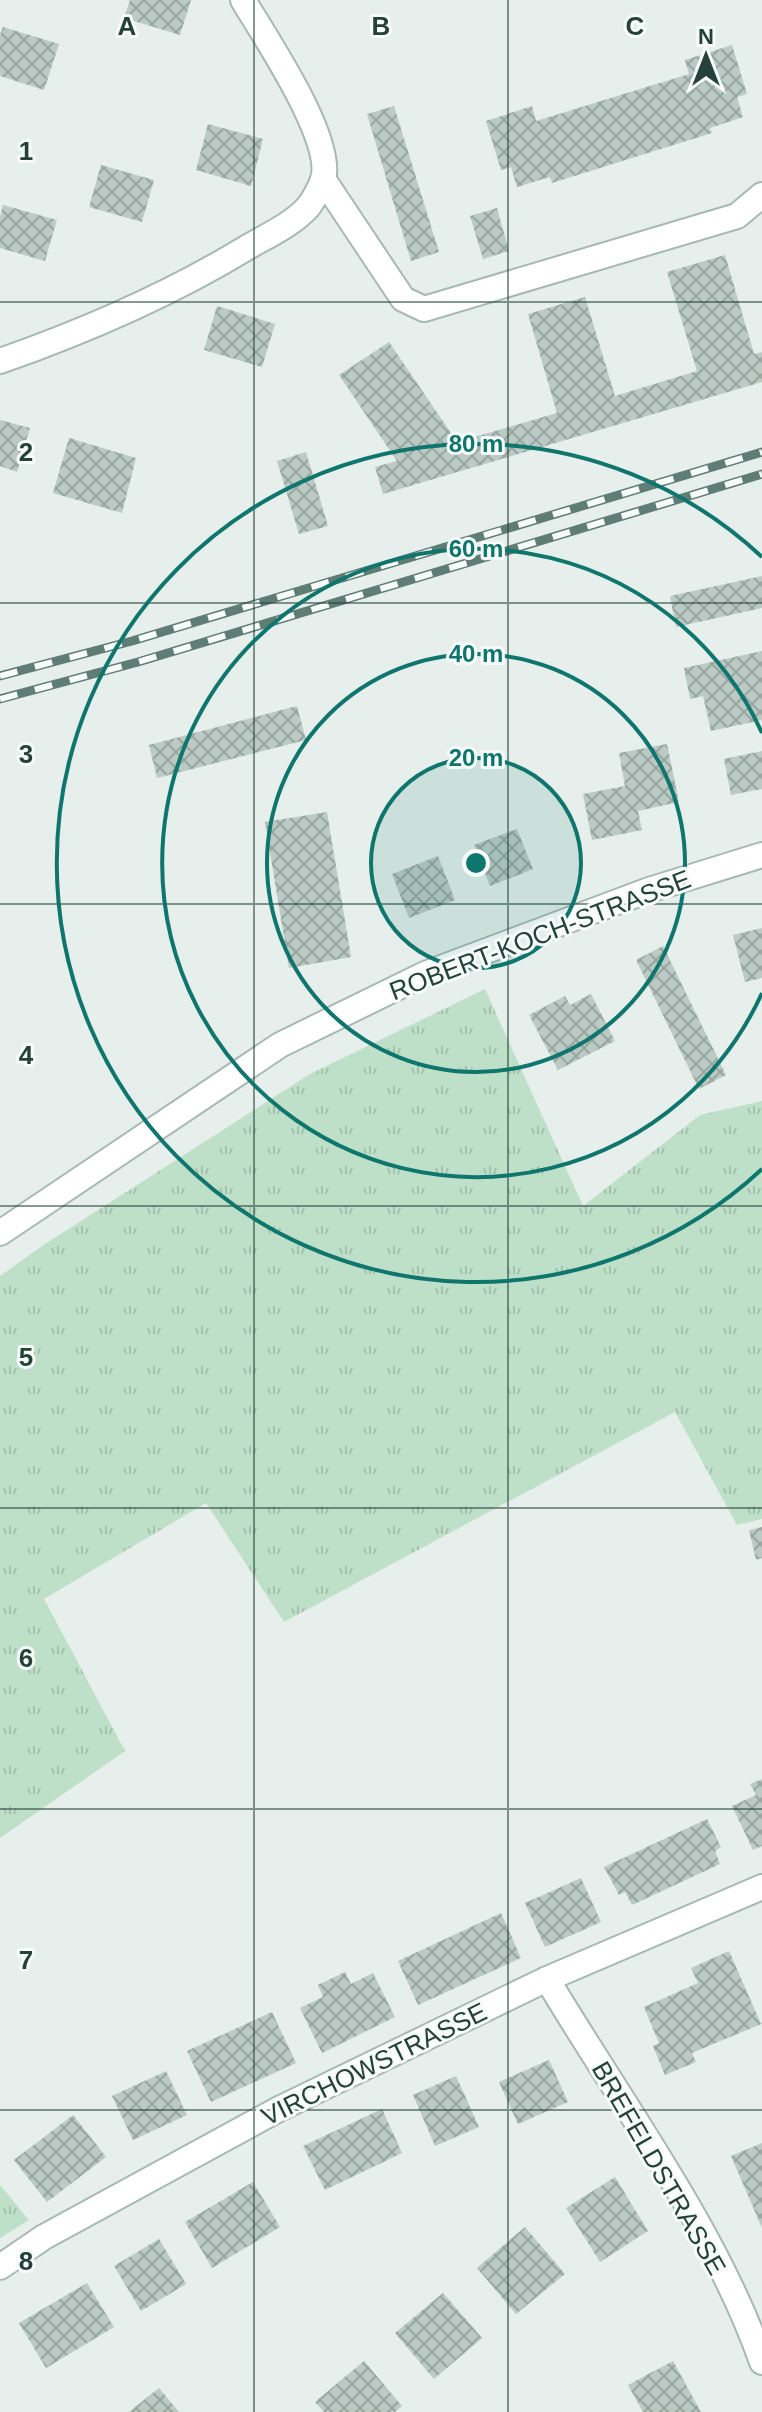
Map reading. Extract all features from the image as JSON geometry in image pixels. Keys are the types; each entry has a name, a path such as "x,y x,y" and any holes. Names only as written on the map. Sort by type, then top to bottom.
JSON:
{"street":[{"path":"243,0 312,119 321,148 323,179 403,299 424,309 737,216 762,195"},
{"path":"0,361 56,342 213,268 308,207 323,179"},
{"name":"ROBERT-KOCH-STRASSE","path":"0,1233 280,1045 425,974 649,890 762,855"},
{"name":"VIRCHOWSTRASSE","path":"0,2267 44,2237 279,2109 547,1979 762,1887"},
{"name":"BREFELDSTRASSE","path":"547,1979 695,2219 762,2362"}],"green space":[{"path":"485,989 583,1206 700,1115 762,1101 762,1519 737,1525 675,1412 284,1622 206,1503 44,1599 125,1751 0,1838 0,1276 310,1074"},
{"path":"0,2185 29,2220 0,2238"}],"building":[{"path":"130,0 191,0 180,35 124,18"},
{"path":"3,27 59,44 44,90 0,76 0,35"},
{"path":"732,45 747,94 737,97 743,117 710,128 712,133 552,183 550,177 517,187 511,167 501,170 486,121 532,106 536,121 689,74 685,60"},
{"path":"394,106 439,252 411,261 367,114"},
{"path":"208,124 263,139 251,186 196,170"},
{"path":"101,165 154,180 142,222 89,207"},
{"path":"3,205 57,220 45,261 0,248"},
{"path":"497,208 509,251 483,259 470,216"},
{"path":"725,255 754,354 762,352 762,382 383,494 375,467 397,461 339,375 389,342 457,442 557,413 528,314 585,297 615,396 697,371 667,272"},
{"path":"217,306 275,324 262,367 204,350"},
{"path":"0,420 30,428 17,472 0,466"},
{"path":"69,438 136,458 122,513 53,493"},
{"path":"306,452 328,526 299,534 277,461"},
{"path":"762,576 762,608 676,627 670,596"},
{"path":"762,651 762,720 711,731 703,696 690,699 684,668"},
{"path":"297,706 306,740 157,778 149,745"},
{"path":"667,744 679,802 638,811 642,830 592,840 583,794 625,786 619,753"},
{"path":"762,751 762,789 731,795 724,759"},
{"path":"327,812 351,957 289,968 265,822"},
{"path":"517,829 533,869 490,886 474,845"},
{"path":"438,856 455,900 409,918 392,874"},
{"path":"762,928 762,978 745,982 733,935"},
{"path":"663,946 726,1075 699,1089 636,960"},
{"path":"591,994 615,1041 558,1070 529,1015 565,996 570,1005"},
{"path":"762,1527 762,1558 756,1560 749,1530"},
{"path":"762,1779 762,1846 753,1850 732,1806 756,1795 750,1784"},
{"path":"707,1819 721,1847 715,1851 720,1864 632,1905 625,1892 619,1895 604,1867"},
{"path":"581,1878 601,1922 545,1947 525,1903"},
{"path":"501,1913 521,1958 418,2005 398,1961"},
{"path":"729,1951 761,2024 692,2053 696,2062 665,2075 653,2046 659,2043 644,2007 698,1983 691,1968"},
{"path":"345,1972 351,1984 373,1973 395,2017 322,2053 300,2008 323,1997 318,1985"},
{"path":"272,2012 296,2063 211,2102 187,2051"},
{"path":"549,2060 568,2102 518,2124 499,2082"},
{"path":"166,2071 187,2115 133,2140 112,2096"},
{"path":"456,2076 479,2127 435,2146 413,2095"},
{"path":"382,2109 402,2153 325,2190 303,2146"},
{"path":"73,2115 106,2157 47,2202 14,2160"},
{"path":"762,2143 762,2228 731,2156"},
{"path":"615,2177 648,2231 600,2262 566,2208"},
{"path":"253,2182 280,2227 212,2268 185,2222"},
{"path":"525,2227 565,2274 516,2314 477,2268"},
{"path":"159,2239 186,2284 141,2311 114,2266"},
{"path":"87,2283 114,2327 46,2368 19,2323"},
{"path":"443,2293 482,2338 434,2379 395,2333"},
{"path":"364,2361 402,2406 395,2412 324,2412 315,2402"},
{"path":"673,2361 701,2412 643,2412 628,2385"},
{"path":"159,2388 179,2412 129,2412"}],"railway":[{"path":"0,676 132,641 762,452"},
{"path":"0,699 138,662 762,474"}]}
